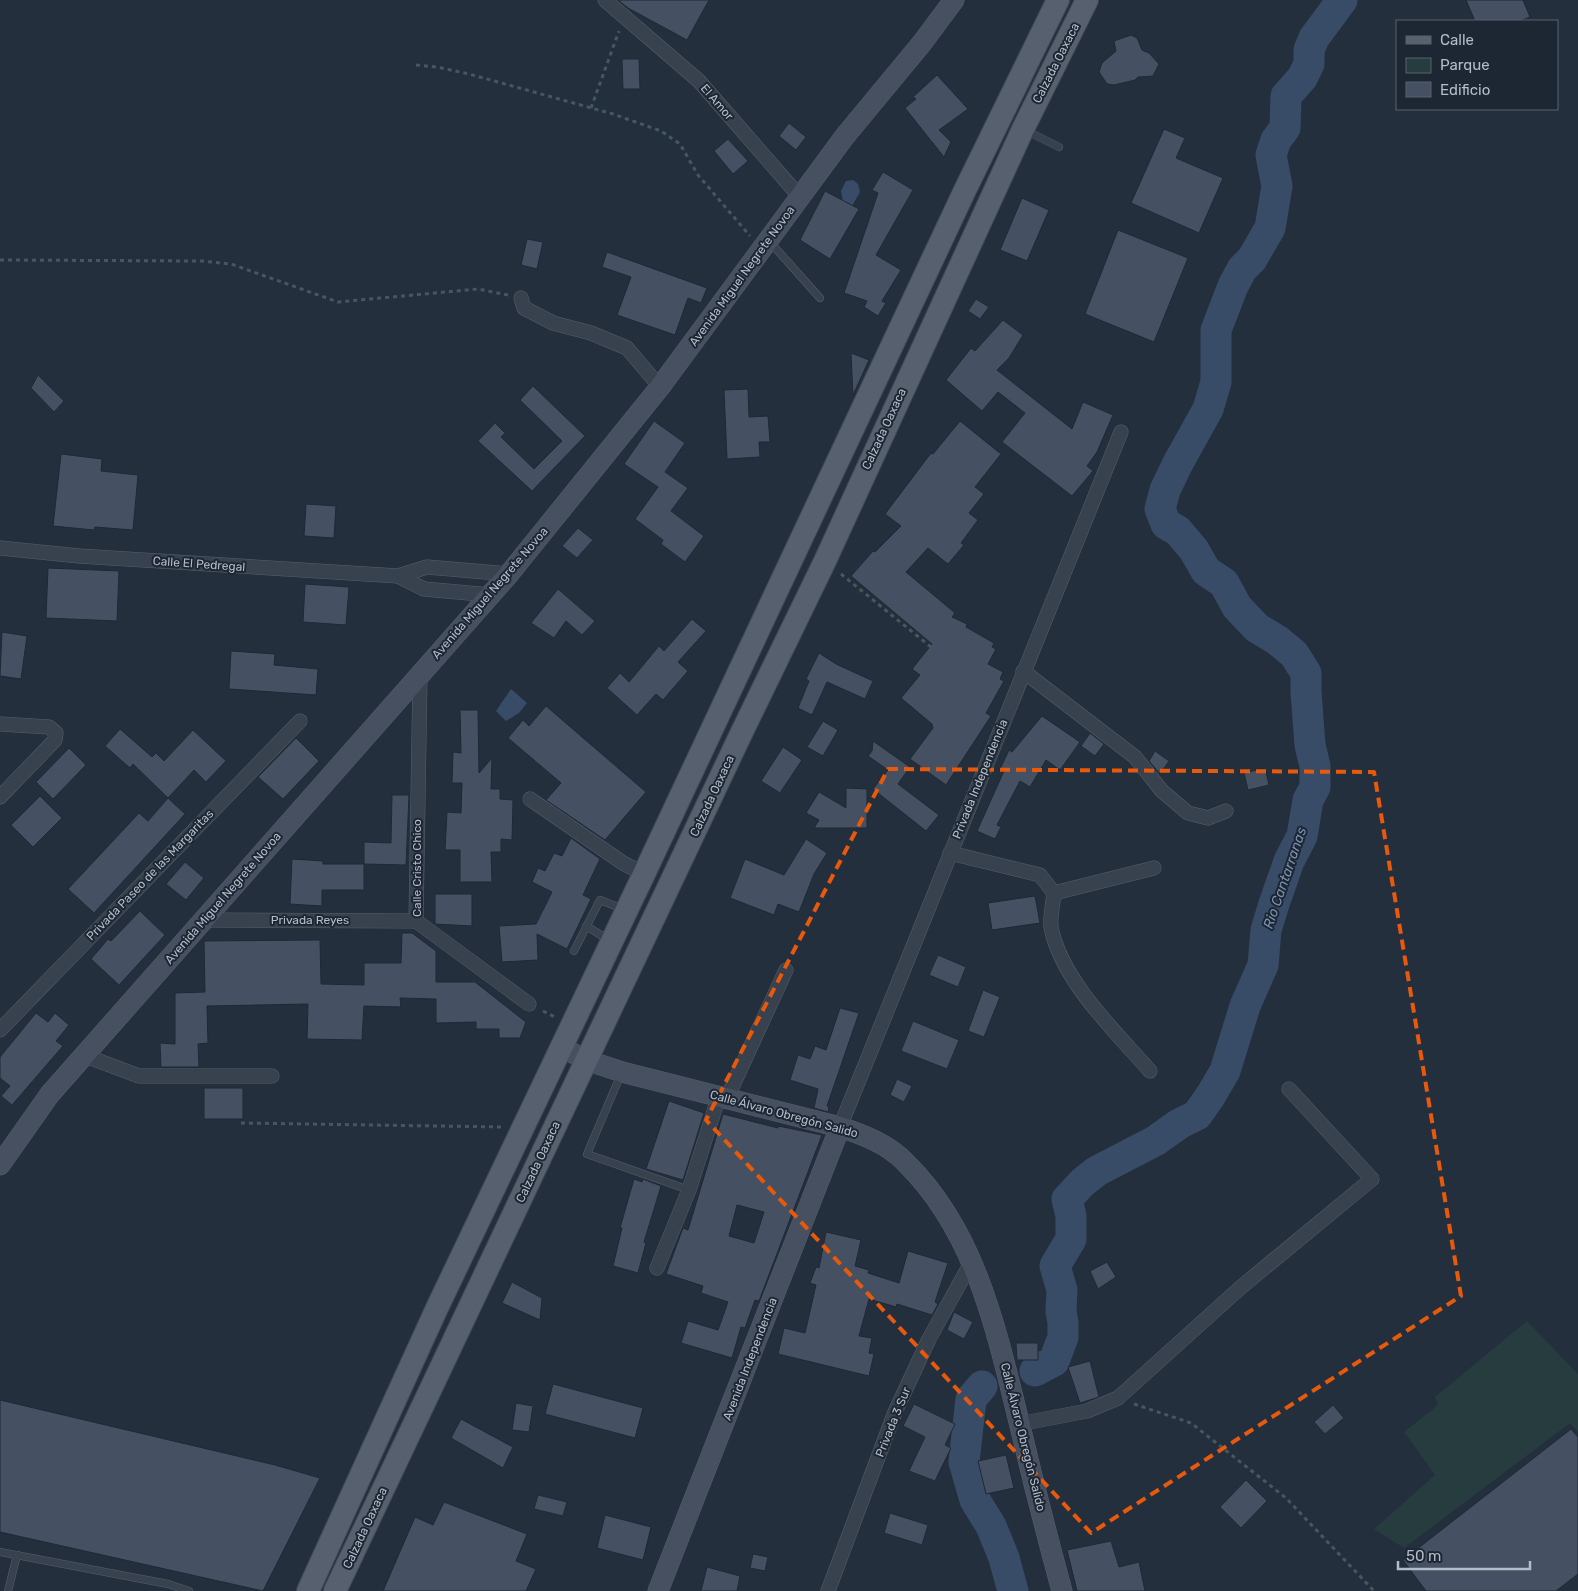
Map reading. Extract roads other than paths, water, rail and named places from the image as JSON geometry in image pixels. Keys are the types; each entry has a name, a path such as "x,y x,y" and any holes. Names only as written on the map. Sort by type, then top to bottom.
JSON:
{"main road":[{"name":"Avenida Miguel Negrete Novoa","path":"0,1165 50,1094 509,574 660,387 845,136 922,43 954,0"},
{"name":"Calzada Oaxaca","path":"308,1591 522,1127 656,849 965,190 1058,0"},
{"name":"Calzada Oaxaca","path":"335,1591 825,561 1023,129 1087,0"},
{"path":"656,849 681,861"},
{"name":"Calle Álvaro Obregón Salido","path":"561,1047 586,1060 622,1072 840,1127 873,1139 905,1162 932,1193 972,1261 1000,1341 1019,1424 1062,1591"},
{"name":"Avenida Independencia","path":"658,1591 840,1127"}],"street":[{"name":"El Amor","path":"604,0 699,82 800,197"},
{"path":"520,298 524,308 553,323 591,332 626,348 660,387"},
{"name":"Privada Independencia","path":"840,1127 1121,432"},
{"name":"Calle El Pedregal","path":"0,548 79,556 398,576 427,567 509,574"},
{"name":"Calle El Pedregal","path":"398,576 424,589 491,595"},
{"path":"1023,672 1135,757 1162,791 1188,813 1208,818 1226,810"},
{"name":"Calle Cristo Chico","path":"420,675 416,921 529,1004"},
{"name":"Privada Paseo de las Margaritas","path":"0,1030 300,721"},
{"path":"0,724 49,727 56,733 55,740 0,797"},
{"path":"530,799 623,863 644,874"},
{"path":"950,853 1040,875 1054,893 1051,925 1066,965 1080,988 1150,1071"},
{"path":"1054,893 1154,868"},
{"name":"Privada Reyes","path":"204,920 416,921"},
{"path":"657,1268 689,1190 723,1097 786,970"},
{"path":"84,1055 139,1076 272,1076"},
{"path":"1019,1424 1087,1411 1118,1398 1240,1288 1372,1179 1289,1090"},
{"name":"Privada 3 Sur","path":"828,1591 895,1412 929,1339 972,1261"}],"lane":[{"path":"1023,129 1059,146"},
{"path":"765,246 820,298"},
{"path":"574,951 600,900 626,911"},
{"path":"586,926 612,941"},
{"path":"622,1072 588,1154 689,1190"},
{"path":"0,1552 168,1584 190,1591"},
{"path":"8,1591 17,1555"}],"water":[{"path":"853,180 858,184 860,192 852,206 843,201 841,191 846,181"},
{"path":"511,689 527,703 519,713 506,721 496,711"}],"waterway":[{"name":"Rio Cantarranas","path":"1035,1371 1054,1361 1063,1337 1062,1290 1055,1266 1071,1239 1071,1216 1067,1199 1083,1182 1097,1171 1155,1141 1179,1124 1197,1115 1211,1095 1225,1071 1245,1006 1263,965 1266,930 1289,861 1302,836 1308,800 1315,787 1315,766 1310,745 1306,673 1294,654 1277,640 1257,628 1237,607 1224,583 1206,571 1194,550 1178,531 1166,524 1160,509 1165,490 1208,409 1216,382 1216,330 1233,286 1242,269 1252,259 1270,228 1277,186 1271,155 1276,140 1285,128 1286,96 1302,78 1309,64 1309,50 1314,38 1342,0"},
{"name":"Rio Cantarranas","path":"982,1386 971,1399 964,1462 975,1500 991,1526 1004,1558 1013,1591"}]}
